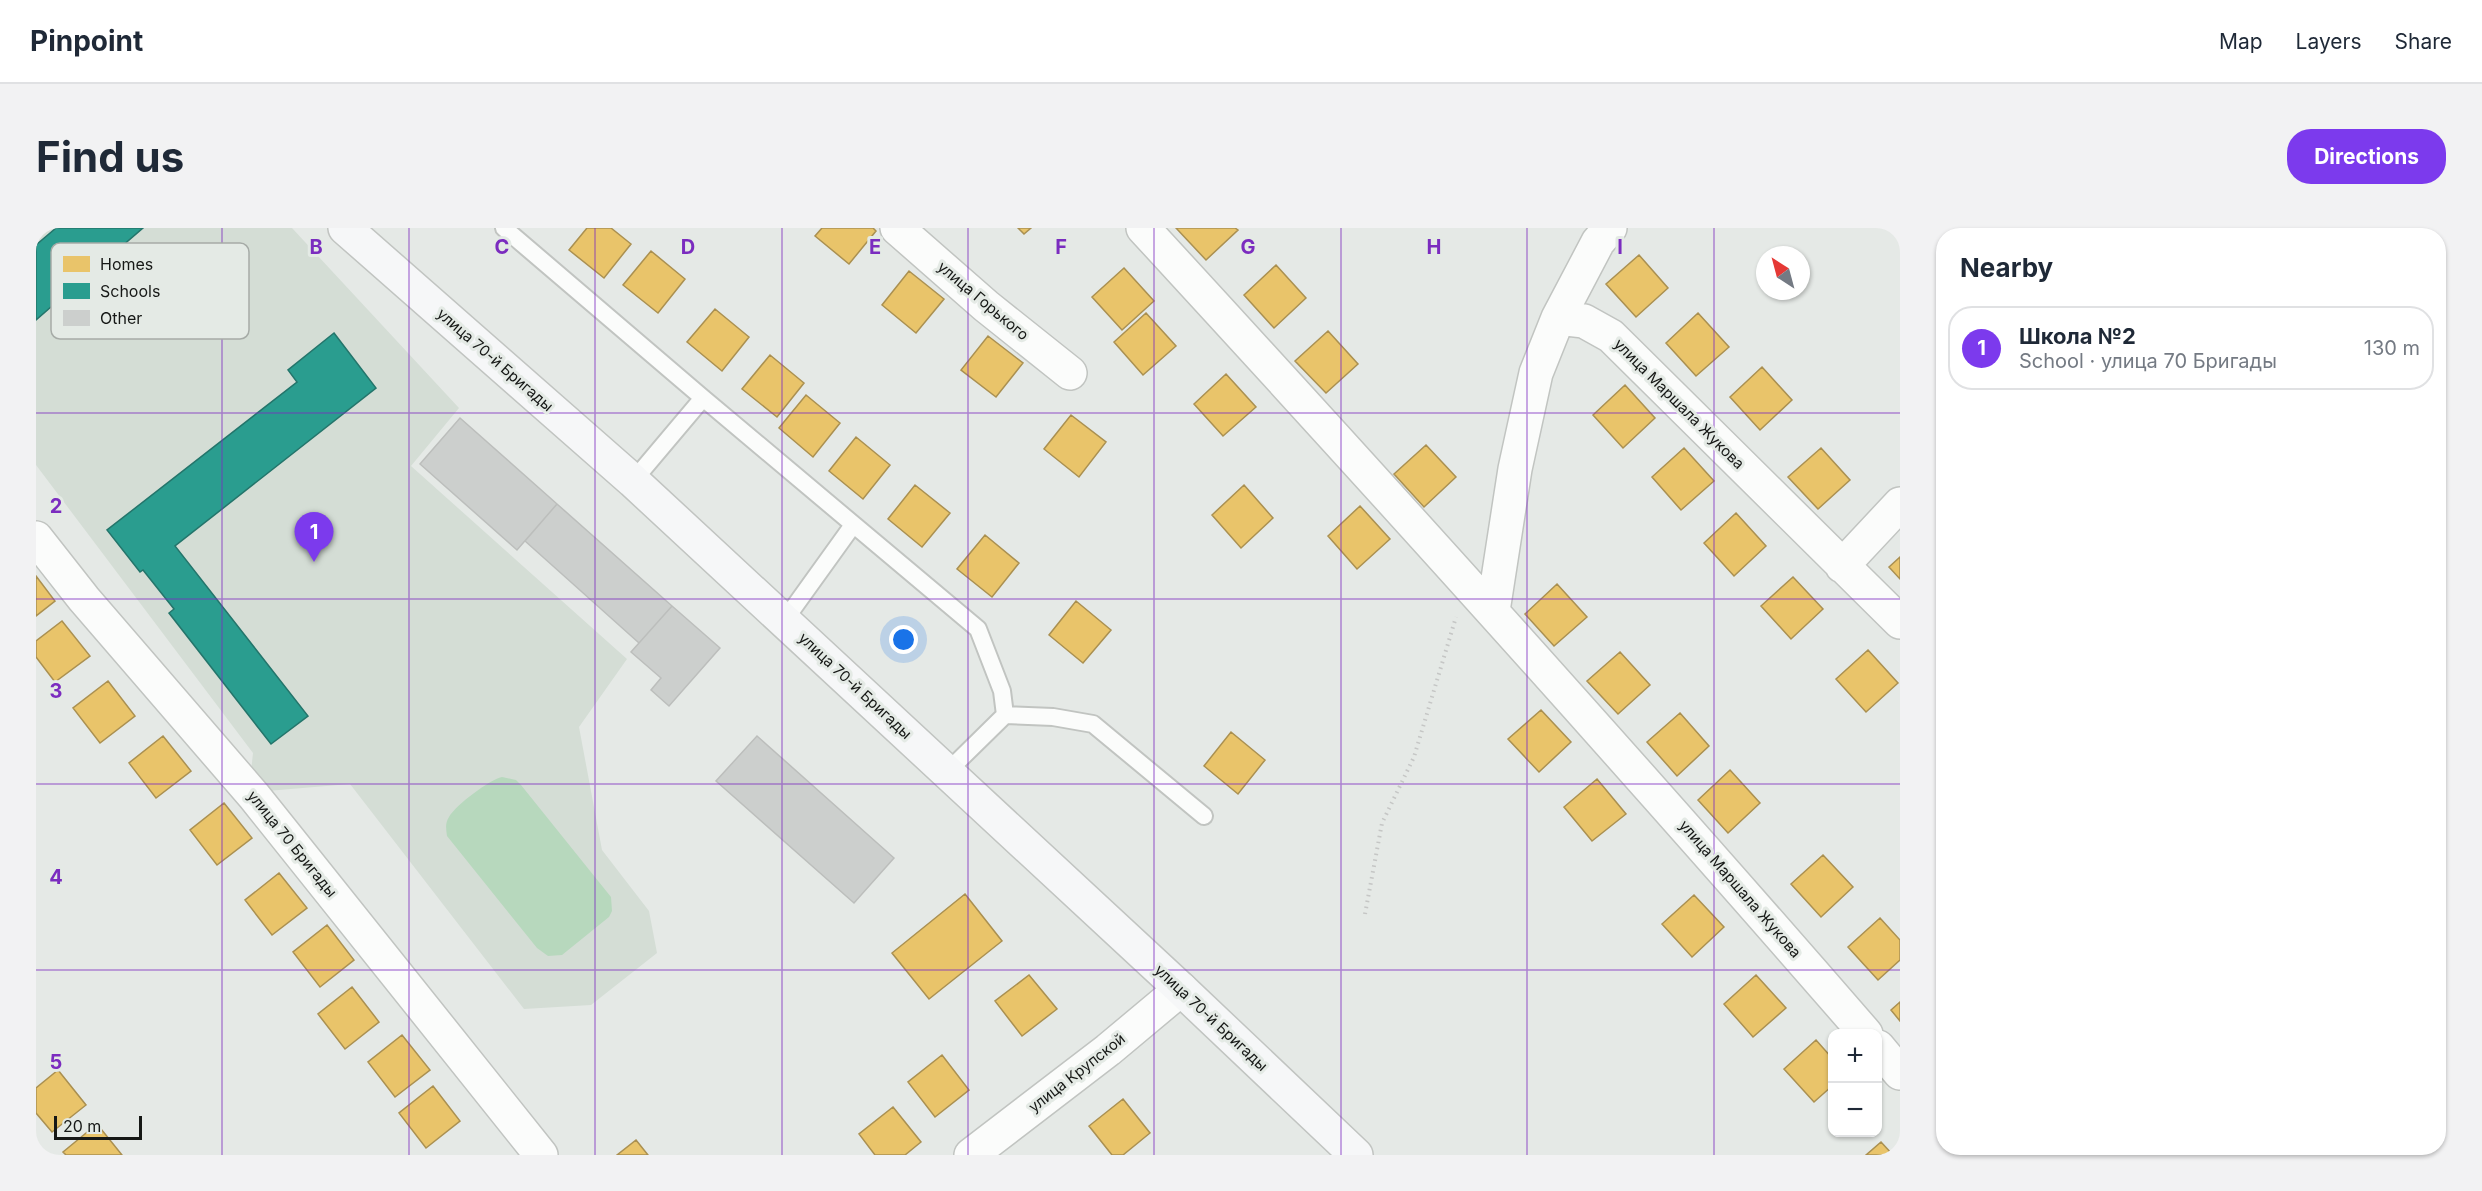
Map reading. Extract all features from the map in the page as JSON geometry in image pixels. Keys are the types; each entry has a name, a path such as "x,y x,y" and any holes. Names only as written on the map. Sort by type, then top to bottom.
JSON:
{"main road":[{"name":"улица 70-й Бригады","path":"345,228 633,481 1181,989 1356,1155"}],"street":[{"name":"улица Горького","path":"897,228 986,306 1070,373"},
{"name":"улица Маршала Жукова","path":"1143,228 1466,582 1700,843 1862,1029"},
{"path":"1492,611 1524,422 1536,373 1558,318 1598,242 1611,228"},
{"name":"улица Маршала Жукова","path":"1558,318 1584,321 1611,336 1900,622"},
{"path":"1842,566 1900,504"},
{"name":"улица 70 Бригады","path":"36,538 84,599 254,796 541,1155"},
{"name":"улица Крупской","path":"970,1155 1108,1050 1181,989"},
{"path":"1882,1052 1900,1073"}],"lane":[{"path":"504,228 978,629 1002,691 1005,715"},
{"path":"633,481 703,398"},
{"path":"784,621 853,525"},
{"path":"947,772 1005,715 1053,717 1093,724 1204,816"}],"path":[{"path":"1365,914 1382,823 1414,757 1466,582"}],"shaded area":[{"path":"36,228 292,228 459,408 411,466 627,659 579,727 602,850 649,911 657,953 591,1005 524,1009 350,784 267,791 251,772 253,753 36,465"}],"green space":[{"path":"502,777 516,780 521,785 611,897 612,911 609,917 562,955 548,956 537,948 447,836 447,822 453,812 481,788"}],"building: Homes":[{"path":"587,228 611,228 631,244 604,278 569,250"},
{"path":"822,228 873,228 876,231 849,264 815,236"},
{"path":"1018,228 1031,228 1024,234"},
{"path":"1176,228 1235,228 1238,230 1206,260"},
{"path":"651,251 685,279 658,313 623,285"},
{"path":"1639,255 1668,288 1636,317 1606,284"},
{"path":"1276,265 1306,298 1274,328 1244,295"},
{"path":"1124,268 1154,301 1122,330 1092,297"},
{"path":"909,271 944,299 916,333 882,305"},
{"path":"715,309 749,337 722,371 687,342"},
{"path":"1146,313 1176,346 1143,375 1114,342"},
{"path":"1698,313 1729,347 1696,376 1666,343"},
{"path":"1328,331 1358,364 1326,393 1295,361"},
{"path":"988,336 1023,363 996,397 961,370"},
{"path":"770,355 804,383 777,417 742,389"},
{"path":"1762,367 1792,400 1760,430 1730,397"},
{"path":"1226,374 1256,407 1223,436 1194,404"},
{"path":"1625,385 1655,418 1623,448 1593,415"},
{"path":"806,395 840,423 813,457 779,428"},
{"path":"1071,415 1106,442 1079,477 1044,449"},
{"path":"856,437 890,465 863,499 829,471"},
{"path":"1426,445 1456,477 1424,507 1394,474"},
{"path":"1684,448 1714,481 1681,510 1652,477"},
{"path":"1821,448 1850,480 1818,509 1788,477"},
{"path":"915,485 950,513 922,547 888,519"},
{"path":"1244,485 1273,518 1241,548 1212,515"},
{"path":"1360,506 1390,539 1357,569 1328,536"},
{"path":"1736,513 1766,546 1734,576 1704,543"},
{"path":"985,535 1019,563 992,597 957,569"},
{"path":"1900,557 1900,579 1889,567"},
{"path":"36,576 55,601 36,616"},
{"path":"1793,577 1823,609 1791,639 1761,606"},
{"path":"1557,584 1587,617 1554,646 1525,614"},
{"path":"1076,601 1111,630 1083,663 1049,635"},
{"path":"62,621 90,656 55,682 36,657 36,641"},
{"path":"1868,650 1898,683 1866,712 1836,679"},
{"path":"1620,652 1650,685 1618,714 1587,681"},
{"path":"108,681 135,716 100,743 73,708"},
{"path":"1541,710 1571,742 1539,772 1508,739"},
{"path":"1680,713 1709,746 1677,776 1647,742"},
{"path":"1231,732 1265,760 1238,794 1204,766"},
{"path":"163,736 191,771 156,798 129,763"},
{"path":"1730,770 1760,803 1728,833 1698,800"},
{"path":"1597,779 1626,814 1592,841 1564,807"},
{"path":"224,803 252,838 217,865 190,830"},
{"path":"1823,855 1853,887 1821,917 1791,884"},
{"path":"279,873 307,908 272,935 245,900"},
{"path":"965,894 1002,941 929,999 892,953"},
{"path":"1694,895 1724,927 1692,957 1662,924"},
{"path":"1880,918 1900,940 1900,960 1878,980 1848,947"},
{"path":"327,925 354,960 320,987 293,952"},
{"path":"1029,975 1057,1009 1022,1036 995,1001"},
{"path":"1756,975 1786,1008 1753,1037 1724,1004"},
{"path":"352,987 379,1022 345,1049 318,1014"},
{"path":"1900,1002 1900,1021 1891,1010"},
{"path":"402,1035 430,1070 395,1097 368,1062"},
{"path":"1816,1040 1828,1054 1828,1090 1814,1102 1784,1069"},
{"path":"942,1055 969,1090 935,1117 908,1082"},
{"path":"58,1070 86,1105 52,1132 36,1113 36,1088"},
{"path":"433,1086 460,1121 426,1148 399,1113"},
{"path":"1123,1099 1150,1133 1123,1155 1112,1155 1089,1126"},
{"path":"893,1107 921,1142 905,1155 875,1155 859,1134"},
{"path":"97,1124 122,1155 66,1155 63,1152"},
{"path":"636,1140 648,1155 617,1155"},
{"path":"1881,1142 1893,1155 1866,1155"}],"building: Schools":[{"path":"56,228 143,228 126,243 51,243 51,307 36,320 36,245"},
{"path":"334,333 376,388 175,546 308,716 271,744 169,613 174,609 143,570 140,572 107,530 297,382 288,370"}],"building: Other":[{"path":"460,418 557,504 517,550 420,464"},
{"path":"557,504 672,606 639,643 525,541"},
{"path":"672,606 720,648 669,706 651,690 661,678 631,652"},
{"path":"757,736 894,858 854,903 716,781"}],"place":[{"name":"Школа №2","path":"314,562"}]}
